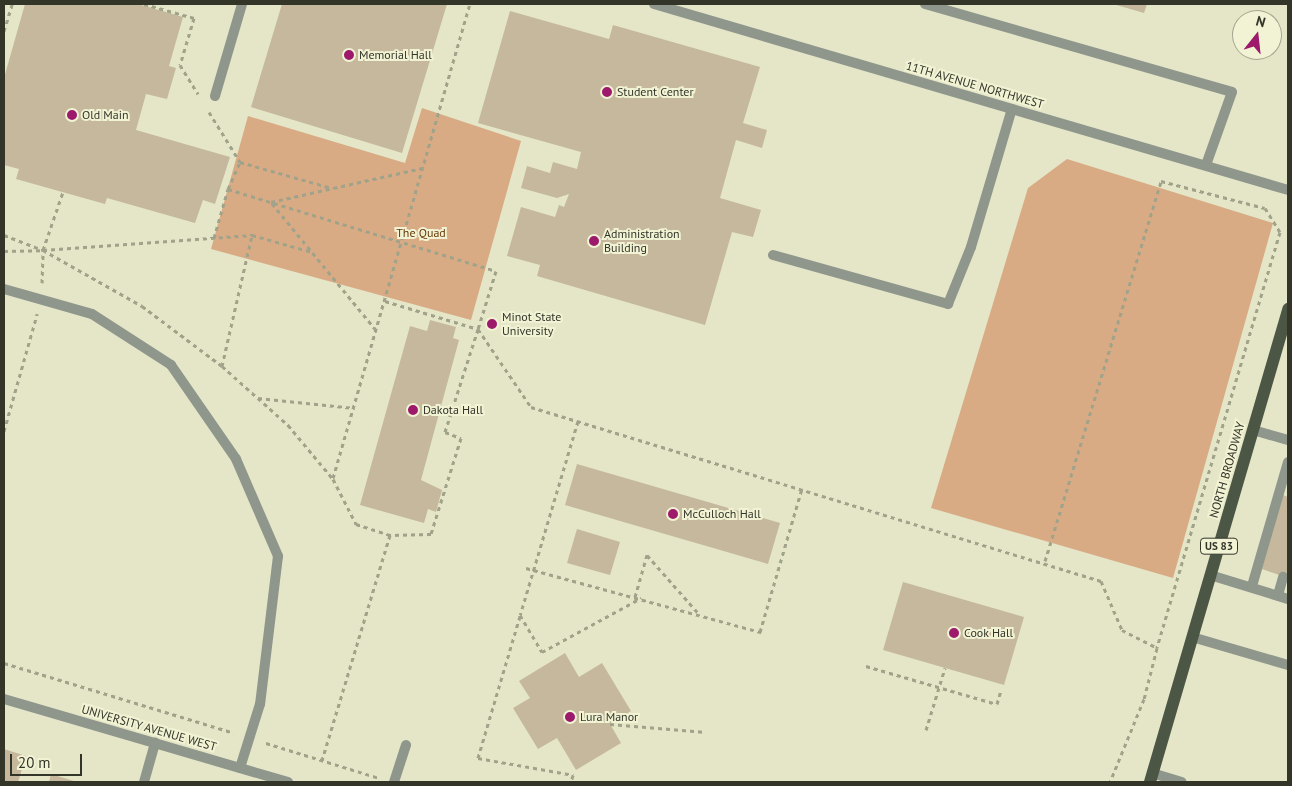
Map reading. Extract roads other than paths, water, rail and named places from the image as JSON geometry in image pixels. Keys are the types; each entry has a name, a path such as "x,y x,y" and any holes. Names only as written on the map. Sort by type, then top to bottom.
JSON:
{"main road":[{"name":"NORTH BROADWAY","path":"1151,777 1288,309"}],"street":[{"path":"215,96 242,4"},
{"name":"11TH AVENUE NORTHWEST","path":"654,4 1288,190"},
{"path":"925,4 1232,92 1206,165"},
{"path":"773,255 948,304 971,247 1012,109"},
{"path":"4,289 42,298 92,314 171,366 236,459 278,556 260,704 240,768"},
{"path":"1253,430 1288,440"},
{"path":"1252,586 1288,462"},
{"path":"1210,575 1252,586 1283,597 1284,577"},
{"path":"1192,637 1288,663"},
{"name":"UNIVERSITY AVENUE WEST","path":"4,699 288,782"},
{"path":"144,782 155,743"},
{"path":"394,782 406,745"},
{"path":"1151,777 1182,782"}],"place":[{"name":"Memorial Hall","path":"349,55"},
{"name":"Student Center","path":"607,92"},
{"name":"Old Main","path":"72,115"},
{"name":"Administration Building","path":"594,241"},
{"name":"Minot State University","path":"492,324"},
{"name":"Dakota Hall","path":"413,410"},
{"name":"McCulloch Hall","path":"673,514"},
{"name":"Cook Hall","path":"954,633"},
{"name":"Lura Manor","path":"570,717"}],"park label":[{"name":"The Quad","path":"421,233"}]}
